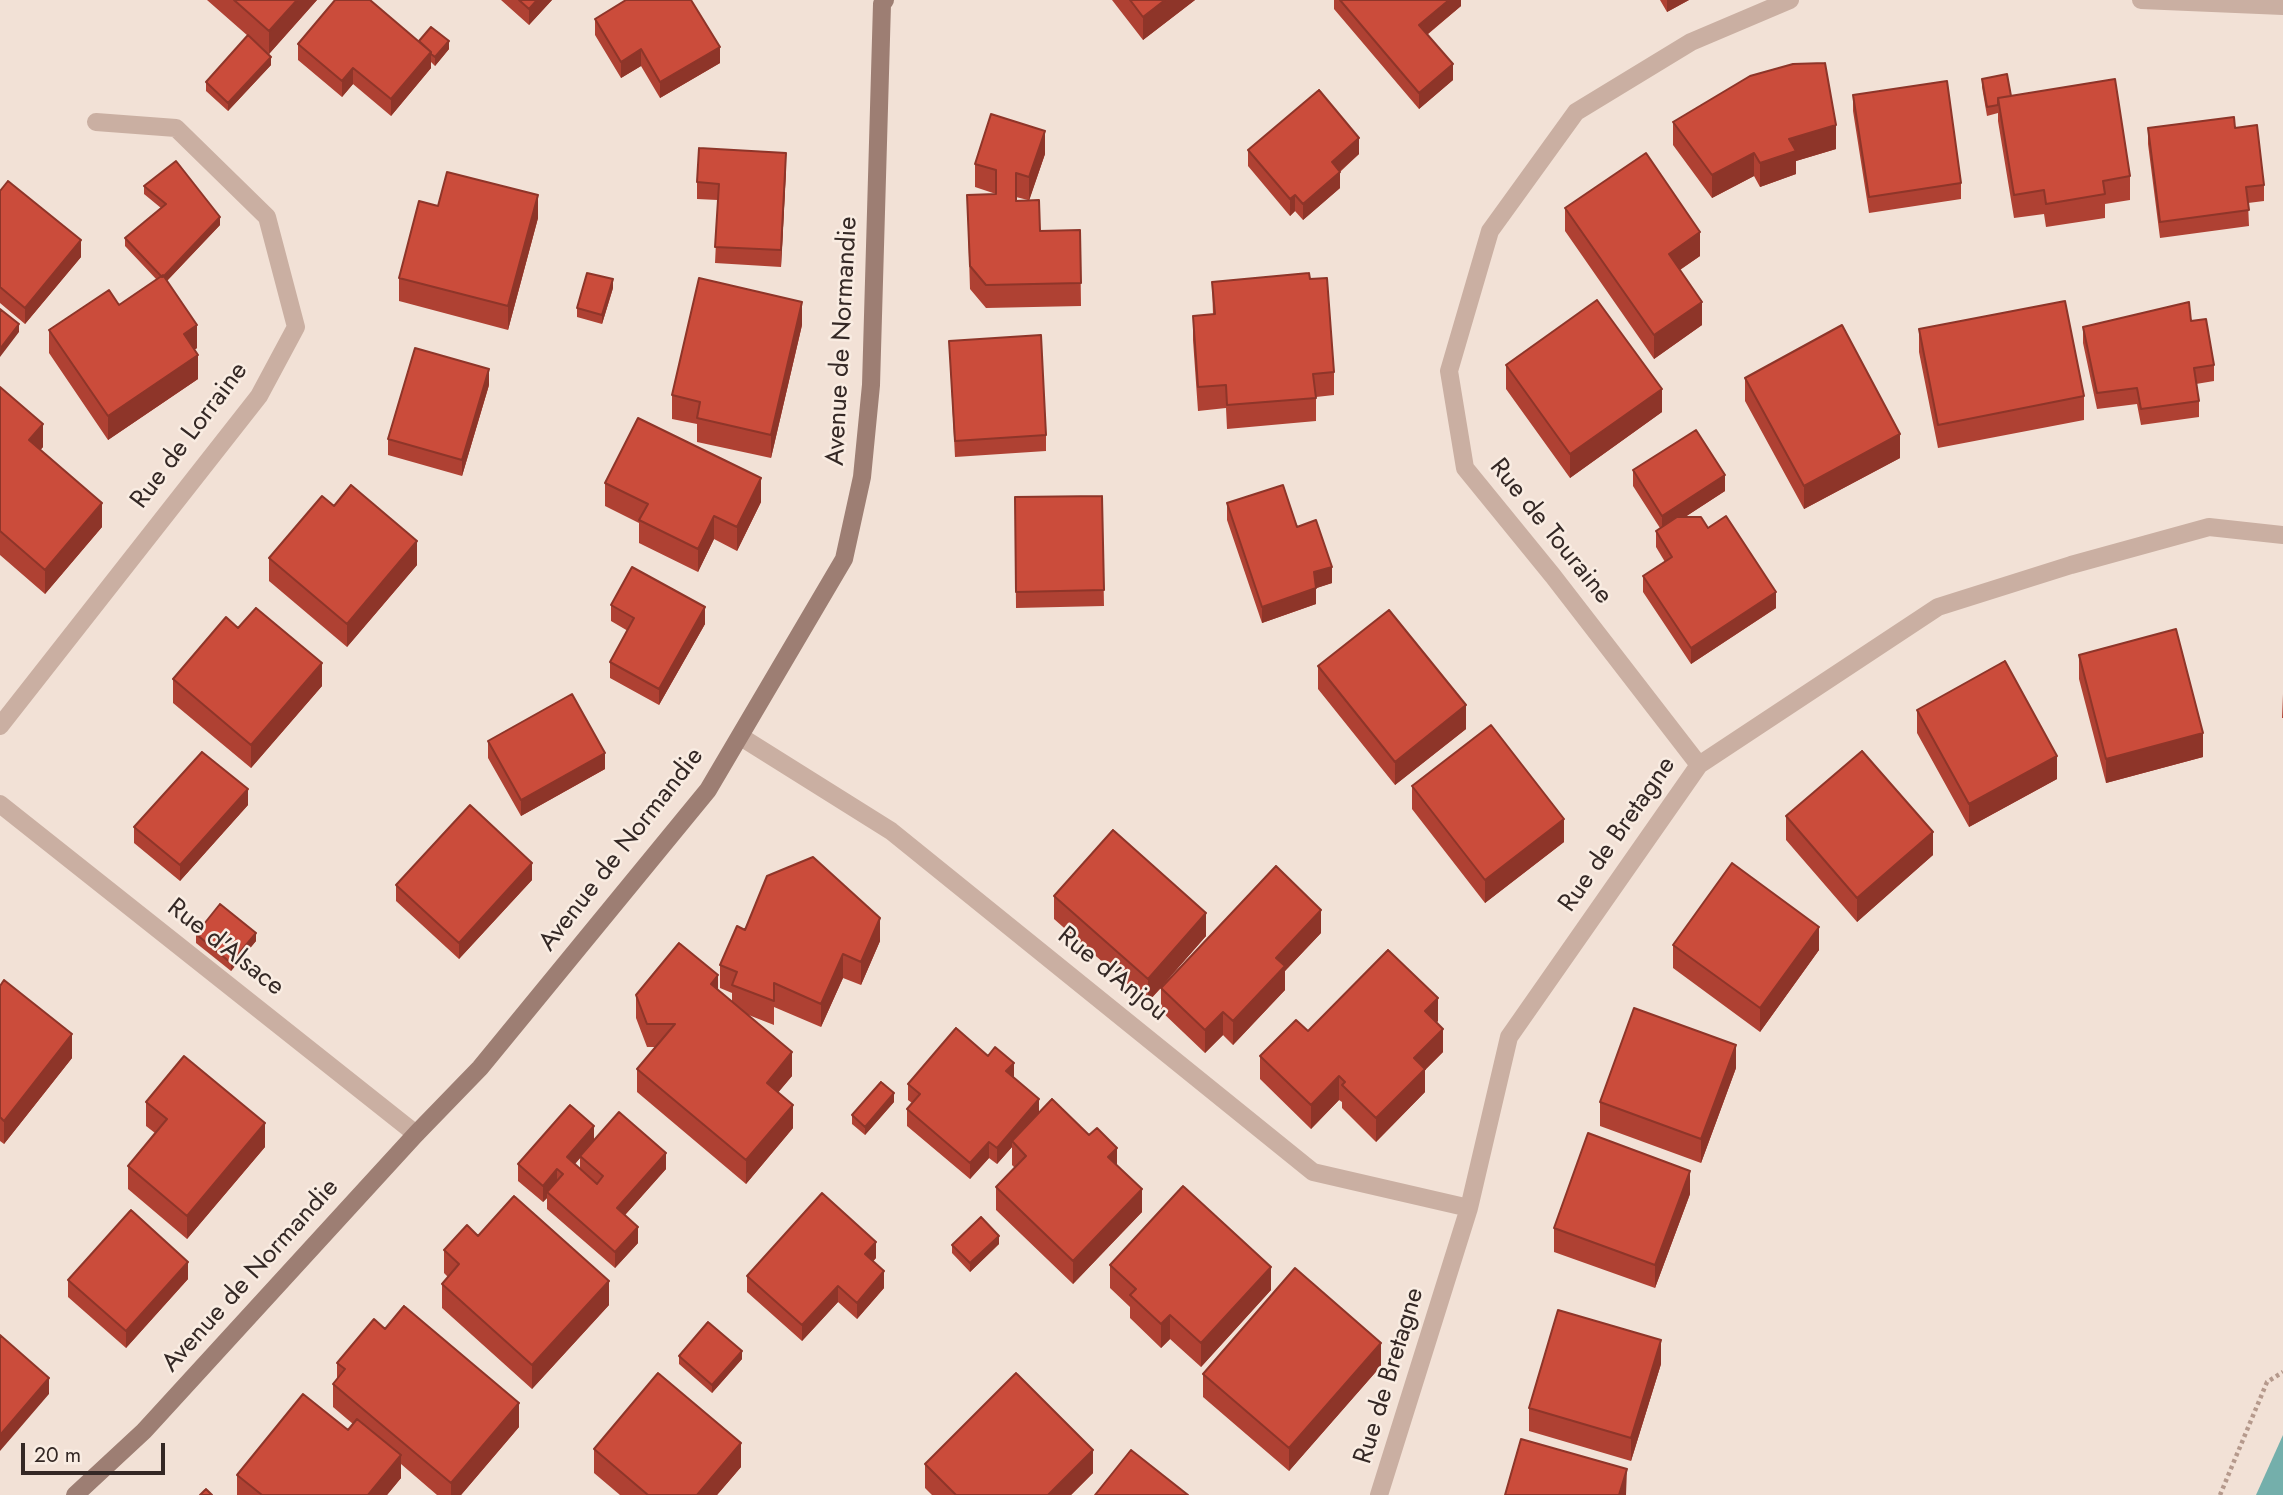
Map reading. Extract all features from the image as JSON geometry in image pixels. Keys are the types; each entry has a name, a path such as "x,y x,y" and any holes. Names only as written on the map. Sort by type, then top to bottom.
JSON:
{"street":[{"name":"Rue de Touraine","path":"1699,765 1553,576 1465,468 1449,371 1490,232 1576,112 1691,42 1790,0"},
{"path":"2141,0 2283,6"},
{"name":"Avenue de Normandie","path":"75,1495 144,1431 416,1134 481,1068 708,790 844,559 862,477 871,384 880,1"},
{"name":"Rue de Lorraine","path":"0,726 258,396 296,327 267,217 176,128 96,122"},
{"name":"Rue de Bretagne","path":"1379,1495 1469,1208 1509,1037 1699,765 1938,607 2071,565 2209,527 2283,535"},
{"name":"Rue d'Anjou","path":"741,737 891,831 1313,1172 1469,1208"},
{"name":"Rue d'Alsace","path":"0,804 416,1134"}],"path":[{"path":"2220,1495 2267,1382 2283,1372"}],"water":[{"path":"2283,1435 2283,1495 2256,1495"}],"building":[{"path":"234,0 297,0 269,31"},
{"path":"335,0 370,0 431,52 391,99 353,68 342,81 298,44"},
{"path":"519,0 537,0 529,9"},
{"path":"626,0 691,0 720,47 660,82 641,49 621,62 595,19"},
{"path":"1130,0 1165,0 1143,17"},
{"path":"1340,0 1449,0 1419,25 1453,64 1419,93"},
{"path":"431,27 449,41 435,57 419,41"},
{"path":"248,35 271,57 228,103 206,82"},
{"path":"1825,63 1836,125 1789,139 1796,151 1760,163 1754,153 1712,175 1673,122 1750,76 1793,64"},
{"path":"2007,74 2011,96 1998,98 1998,105 1987,107 1982,79"},
{"path":"2115,79 2130,176 2103,181 2105,194 2046,204 2044,190 2014,195 1998,98"},
{"path":"1947,81 1961,183 1869,197 1853,95"},
{"path":"1319,90 1359,138 1332,162 1340,172 1303,204 1295,195 1290,199 1248,150"},
{"path":"991,114 1045,131 1029,177 1016,173 1016,201 1039,200 1040,231 1080,230 1081,283 986,285 970,266 967,195 996,194 996,170 975,164"},
{"path":"2234,117 2235,128 2257,125 2264,185 2246,187 2249,210 2160,222 2148,128"},
{"path":"699,148 786,153 781,250 715,247 719,184 697,182"},
{"path":"1646,153 1700,232 1669,254 1702,302 1654,335 1565,208"},
{"path":"176,161 220,217 162,277 125,238 166,204 144,186"},
{"path":"447,172 538,195 508,306 399,278 419,201 438,206"},
{"path":"8,181 81,240 25,308 0,287 0,191"},
{"path":"587,273 613,279 602,315 577,308"},
{"path":"1309,273 1310,279 1327,278 1334,372 1313,374 1316,398 1227,405 1226,385 1198,387 1193,316 1215,314 1212,282"},
{"path":"163,275 197,325 184,334 198,355 108,416 49,330 109,290 119,305"},
{"path":"699,278 802,302 771,435 697,418 700,402 672,395"},
{"path":"1597,300 1662,389 1570,454 1506,365"},
{"path":"2065,301 2084,396 1938,425 1919,329"},
{"path":"2189,302 2191,321 2206,319 2214,365 2194,368 2199,401 2141,409 2137,388 2097,393 2083,327"},
{"path":"0,309 19,324 0,349"},
{"path":"1842,325 1900,434 1804,486 1745,378"},
{"path":"1041,335 1046,435 955,441 949,341"},
{"path":"415,348 489,369 462,460 388,439"},
{"path":"0,387 43,424 29,440 102,503 45,570 0,531"},
{"path":"638,418 761,478 737,527 714,516 698,549 639,520 648,504 605,483"},
{"path":"1696,430 1725,475 1662,516 1633,470"},
{"path":"351,485 417,541 347,624 269,558 322,496 334,506"},
{"path":"1283,485 1297,527 1316,520 1332,567 1314,572 1316,588 1262,607 1227,503"},
{"path":"1102,496 1104,590 1016,592 1015,497"},
{"path":"1726,516 1776,592 1691,648 1643,576 1672,557 1656,531 1677,517 1701,517 1708,528"},
{"path":"632,567 705,607 659,689 610,662 634,618 611,605"},
{"path":"256,608 322,663 251,745 173,679 226,617 238,628"},
{"path":"1389,610 1466,705 1395,762 1318,666"},
{"path":"2176,629 2203,733 2106,759 2079,655"},
{"path":"2005,661 2057,756 1969,804 1917,710"},
{"path":"572,694 605,753 521,800 488,741"},
{"path":"1491,725 1564,819 1485,880 1412,786"},
{"path":"1862,751 1933,832 1857,898 1786,816"},
{"path":"202,752 248,789 180,865 134,827"},
{"path":"470,805 532,863 459,943 396,885"},
{"path":"1113,830 1206,913 1148,979 1054,896"},
{"path":"813,857 880,918 861,962 843,954 821,1004 774,983 774,1001 732,985 737,972 720,965 737,926 745,930 767,876"},
{"path":"1732,863 1819,927 1760,1008 1673,945"},
{"path":"1276,866 1321,910 1276,958 1285,966 1233,1021 1223,1012 1205,1030 1161,988"},
{"path":"220,904 256,933 231,963 196,934"},
{"path":"679,943 718,975 711,984 792,1052 767,1083 793,1105 746,1160 637,1069 675,1024 647,1024 636,995"},
{"path":"1388,950 1438,998 1425,1011 1443,1029 1414,1058 1425,1069 1376,1118 1342,1085 1345,1082 1339,1076 1311,1105 1260,1056 1296,1020 1308,1031"},
{"path":"4,980 72,1034 4,1121 0,1117 0,986"},
{"path":"1634,1008 1736,1045 1701,1139 1600,1102"},
{"path":"956,1028 988,1056 995,1047 1014,1063 1006,1071 1039,1099 997,1148 989,1142 970,1163 907,1109 920,1094 908,1084"},
{"path":"184,1056 265,1123 187,1216 128,1166 167,1119 146,1102"},
{"path":"881,1082 894,1093 865,1127 852,1115"},
{"path":"1052,1099 1089,1135 1097,1128 1117,1148 1108,1157 1142,1189 1073,1261 996,1187 1026,1156 1012,1141"},
{"path":"570,1105 594,1126 567,1157 597,1184 603,1176 580,1156 619,1112 666,1153 617,1208 638,1227 615,1252 547,1192 563,1174 557,1169 543,1186 518,1164"},
{"path":"1588,1133 1690,1171 1655,1265 1554,1228"},
{"path":"1183,1186 1271,1267 1201,1343 1170,1315 1161,1324 1130,1295 1136,1289 1110,1265"},
{"path":"822,1193 876,1242 865,1254 884,1271 857,1303 838,1286 802,1325 747,1276"},
{"path":"514,1196 609,1281 532,1365 442,1284 459,1264 444,1250 467,1225 478,1236"},
{"path":"131,1210 188,1262 126,1331 68,1280"},
{"path":"981,1217 999,1236 970,1263 952,1245"},
{"path":"1295,1268 1381,1343 1289,1448 1203,1374"},
{"path":"404,1306 519,1403 451,1483 333,1384 345,1369 337,1363 374,1319 385,1329"},
{"path":"1558,1310 1661,1340 1631,1438 1529,1408"},
{"path":"708,1322 742,1351 712,1385 679,1356"},
{"path":"0,1335 49,1378 0,1435"},
{"path":"658,1373 741,1443 697,1495 648,1495 594,1449"},
{"path":"1016,1373 1093,1450 1048,1495 956,1495 925,1464"},
{"path":"303,1394 348,1430 357,1419 401,1455 368,1495 262,1495 237,1475"},
{"path":"1521,1439 1627,1469 1619,1495 1505,1495"},
{"path":"1131,1450 1188,1495 1095,1495"},
{"path":"206,1489 212,1495 200,1495"}]}
